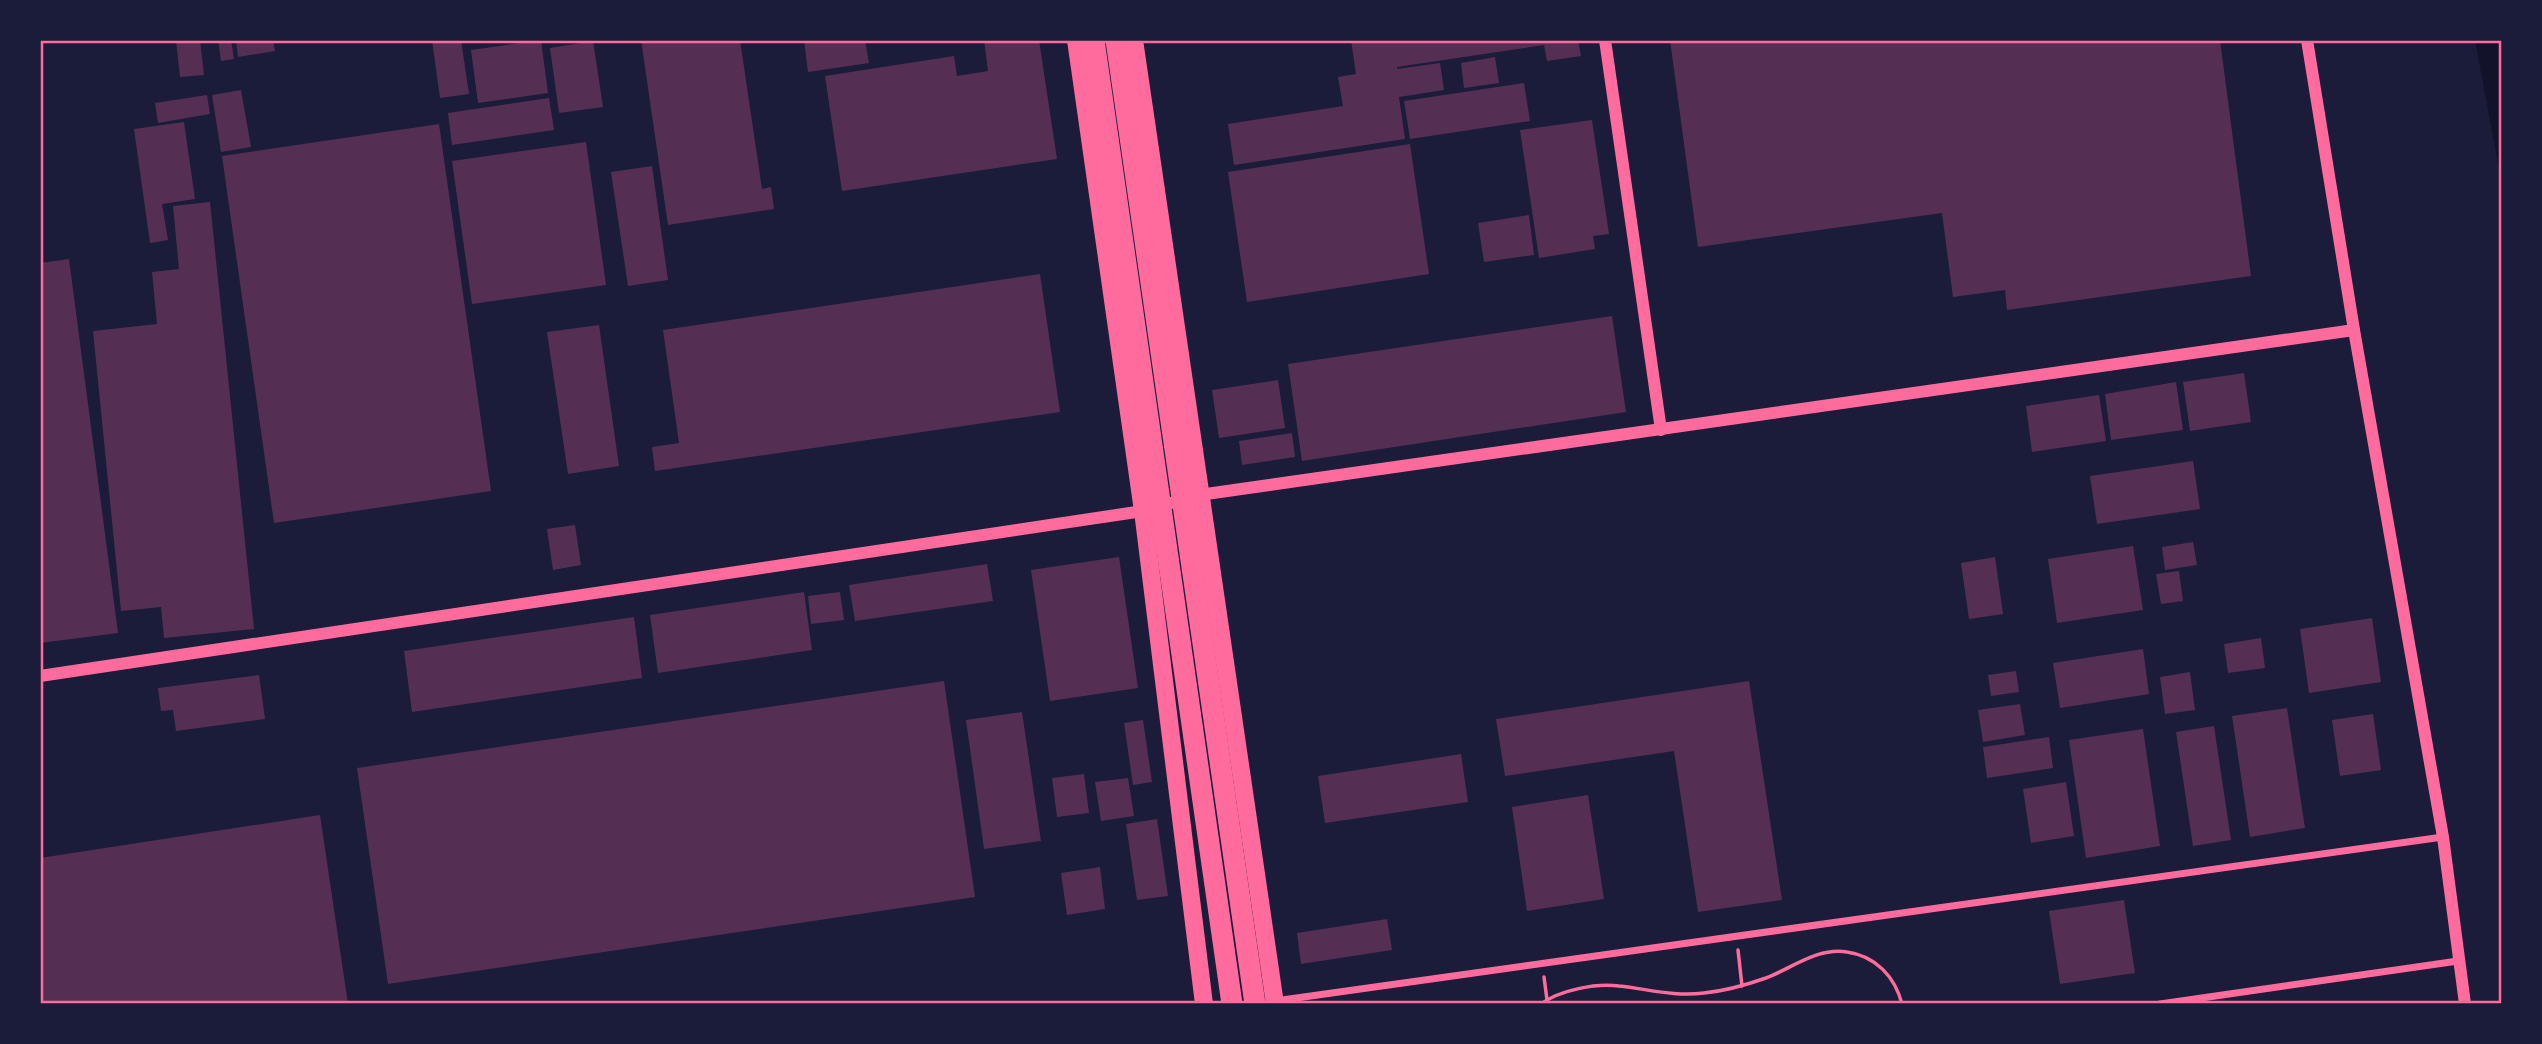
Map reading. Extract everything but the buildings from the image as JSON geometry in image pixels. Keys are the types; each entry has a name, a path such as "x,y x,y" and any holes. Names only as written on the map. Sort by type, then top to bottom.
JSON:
{"highway":[{"path":"1094,40 1232,1004"},
{"path":"1116,40 1268,1003"}],"main road":[{"path":"1076,40 1143,511 1204,1004"},
{"path":"1133,40 1199,495 1268,1003"}],"street":[{"path":"1605,40 1661,430"},
{"path":"2307,40 2354,330 2443,837 2465,1004"},
{"path":"40,676 1143,511 1199,495 2354,330"},
{"path":"1268,1003 2443,837"},
{"path":"2160,1004 2458,961"}],"path":[{"path":"1541,1004 1557,995 1616,985 1683,996 1742,986 1818,954 1844,951 1870,959 1881,967 1898,989 1902,1004"},
{"path":"1740,962 1742,986"},
{"path":"1545,979 1547,999"}],"shaded area":[{"path":"2475,40 2502,40 2502,185"}]}
